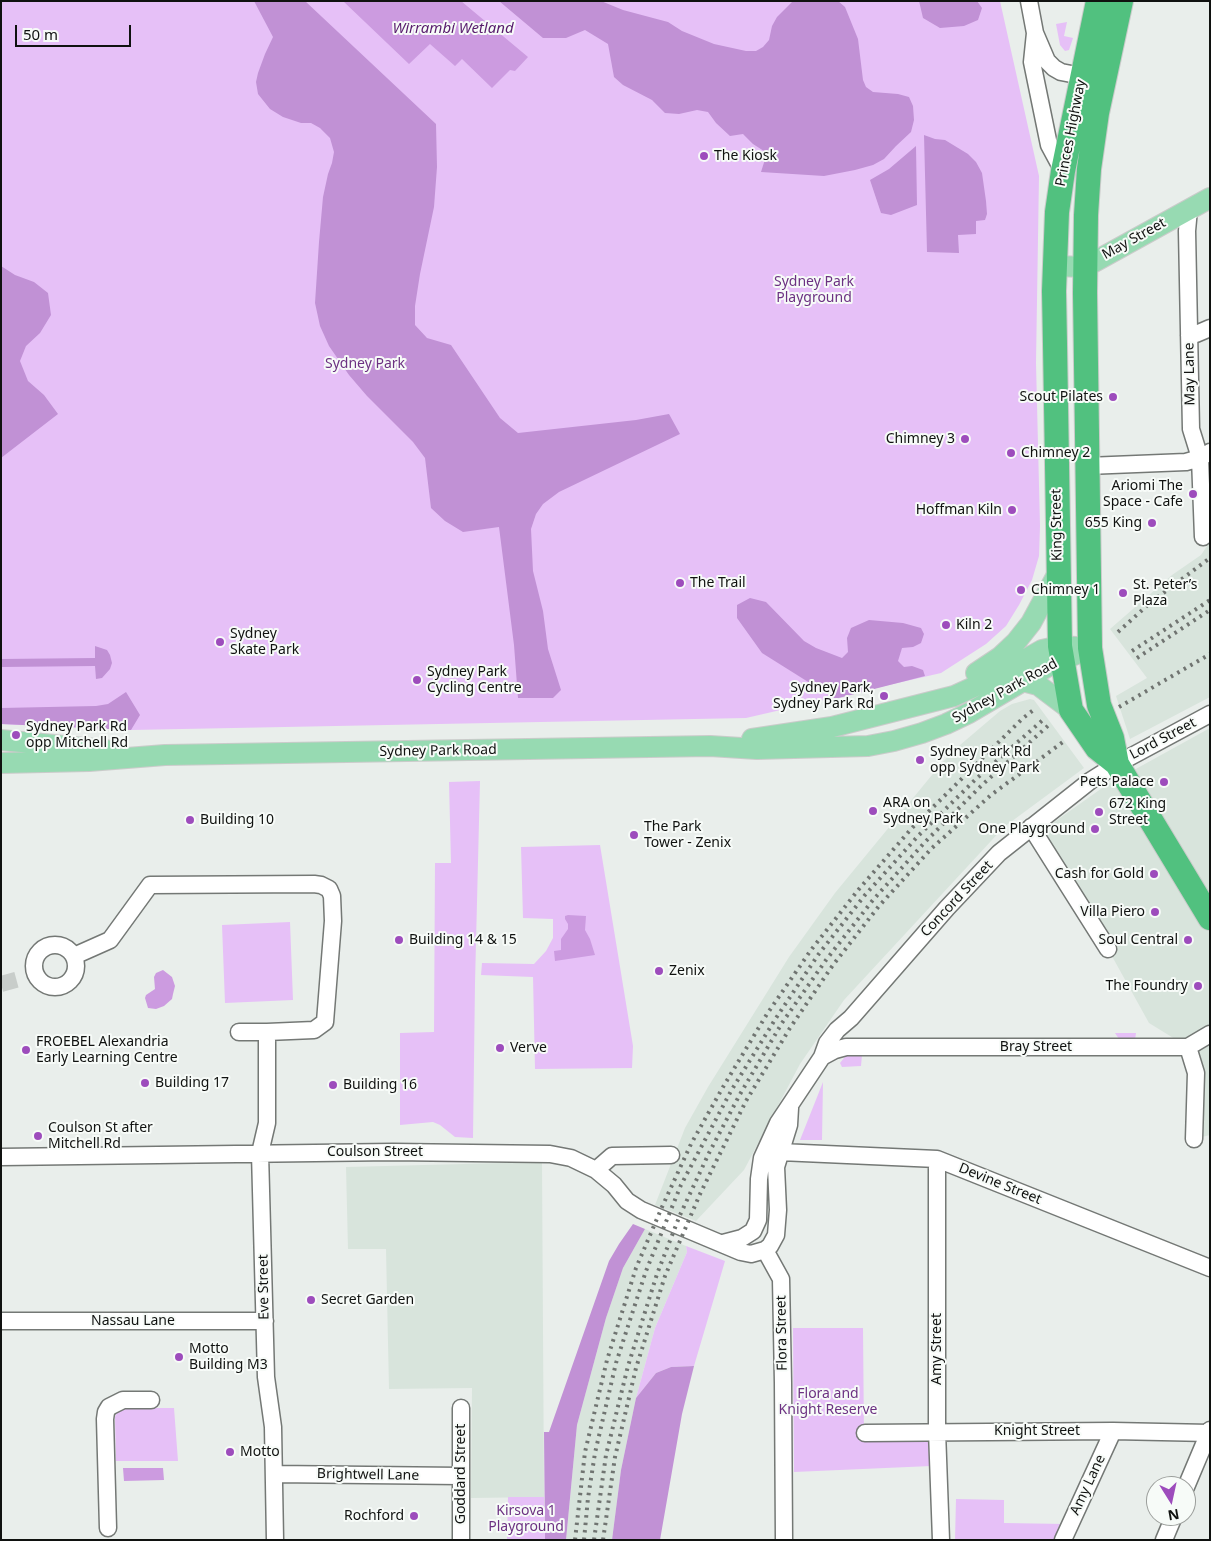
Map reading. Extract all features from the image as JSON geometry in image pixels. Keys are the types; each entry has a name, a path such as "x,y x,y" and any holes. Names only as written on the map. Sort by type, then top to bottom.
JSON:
{"highway":[{"name":"Princes Highway","path":"1055,266 1057,212 1063,171 1098,1"},
{"name":"Princes Highway","path":"1085,267 1089,169 1096,119 1082,76 1121,1"},
{"name":"King Street","path":"1055,266 1058,573 1061,653 1071,710 1097,748 1117,764 1210,918"},
{"name":"King Street","path":"1085,267 1090,648 1099,705 1112,738 1117,764"}],"main road":[{"name":"May Street","path":"1085,267 1210,198"},
{"path":"1055,266 1085,267"},
{"name":"Sydney Park Road","path":"922,704 980,671 1000,657 1016,642 1031,623 1058,573"},
{"name":"Sydney Park Road","path":"710,746 832,727 954,696 1042,650 1061,653 1090,648"},
{"name":"Sydney Park Road","path":"1,763 89,761 165,755 710,746 757,749 806,749 868,746 922,733 962,716 1023,681 1061,653"},
{"path":"1023,681 1038,685 1071,710"},
{"name":"Sydney Park Road","path":"1,740 165,755"}],"street":[{"path":"1029,1 1035,33 1047,61 1054,68 1082,76"},
{"path":"1035,33 1032,62 1049,145 1063,171"},
{"path":"1039,94 1041,83 1044,80 1082,76"},
{"name":"May Lane","path":"1189,209 1187,231 1191,429 1205,455 1203,537"},
{"path":"1189,335 1210,328"},
{"path":"1087,466 1186,462 1205,455"},
{"name":"Lord Street","path":"1117,764 1210,714"},
{"name":"Concord Street","path":"822,1057 827,1043 836,1030 851,1018 947,908 999,853 1090,781 1117,764"},
{"path":"1031,827 1108,949"},
{"path":"74,956 110,940 150,886 321,884 328,889 332,896 333,921 326,1022 314,1030 239,1032"},
{"path":"49,945 63,946 74,956 76,969 70,981 64,985 57,987 44,984 29,976 38,953 49,945"},
{"path":"851,1018 850,1032 858,1047"},
{"name":"Eve Street","path":"267,1032 267,1122 260,1153 266,1377 273,1427 275,1540"},
{"path":"1194,1139 1196,1073 1188,1047 1210,1034"},
{"name":"Bray Street","path":"822,1057 840,1048 858,1047 1188,1047"},
{"path":"723,1244 748,1235 753,1231 760,1206 759,1178 762,1158 778,1123 790,1108 822,1057"},
{"path":"765,1250 773,1241 777,1229 776,1167 789,1125 790,1108"},
{"name":"Coulson Street","path":"1,1157 260,1153 451,1152 550,1154 571,1158 596,1170 610,1181 633,1206 741,1252 751,1254 765,1250"},
{"name":"Devine Street","path":"780,1152 937,1159 1210,1268"},
{"path":"596,1170 612,1156 671,1155"},
{"name":"Amy Street","path":"937,1159 937,1431 940,1540"},
{"name":"Flora Street","path":"765,1250 781,1279 784,1540"},
{"name":"Nassau Lane","path":"1,1321 265,1321"},
{"path":"108,1528 106,1412 109,1407 123,1400 151,1400"},
{"name":"Goddard Street","path":"461,1408 461,1540"},
{"name":"Knight Street","path":"865,1433 937,1431 1209,1432"},
{"name":"Amy Lane","path":"1064,1540 1113,1431"},
{"path":"1191,1476 1209,1432"},
{"name":"Brightwell Lane","path":"274,1474 461,1476"},
{"path":"1164,1540 1170,1526"}],"shaded area":[{"path":"1210,529 1210,697 1130,739 1116,696 1147,678 1110,629 1172,575 1201,555 1207,546"},
{"path":"1030,699 1034,700 1084,768 1004,827 844,1000 800,1064 744,1170 696,1221 655,1205 685,1128 708,1087 789,957 835,893 953,751 1000,711 1012,704"},
{"path":"1210,728 1210,1135 1194,1139 1188,1047 1149,1023 1108,949 1036,835 1105,786"},
{"path":"542,1162 544,1497 471,1498 472,1388 389,1389 386,1249 348,1249 346,1167"},
{"path":"645,1229 686,1246 687,1252 655,1328 636,1398 621,1470 612,1540 566,1540 577,1425 606,1318 623,1268"}],"green space":[{"name":"Sydney Park","path":"1,1 1000,1 1039,176 1036,363 1039,556 1032,580 1019,605 1006,626 986,644 941,673 746,718 131,730 1,724"},
{"path":"254,1 305,1 436,124 437,167 434,207 420,274 415,306 415,325 427,338 451,345 500,418 518,433 636,420 669,414 680,434 559,492 543,504 536,514 531,529 533,571 543,611 548,649 561,690 553,698 518,698 514,645 499,527 463,532 445,521 431,508 425,458 413,442 349,375 329,346 320,326 315,303 319,242 323,197 334,152 330,138 320,128 311,123 301,123 283,117 270,109 258,94 256,82 258,73 273,37"},
{"path":"499,1 601,1 623,10 668,22 682,31 714,44 746,51 756,51 769,40 772,26 777,17 793,1 838,1 845,7 858,39 863,80 866,87 873,92 909,97 913,106 914,120 911,132 884,159 873,165 855,170 824,176 761,172 767,153 753,144 743,134 730,136 716,123 708,112 697,110 679,114 665,113 652,100 623,85 614,77 608,44 585,30 566,38 543,38"},
{"path":"919,1 977,1 982,8 978,20 964,26 940,28 923,18"},
{"path":"1067,22 1064,36 1073,38 1069,50 1065,51 1060,45 1056,24"},
{"path":"924,135 945,140 968,154 976,162 982,173 987,214 985,220 976,221 976,234 958,235 959,253 927,252"},
{"path":"916,146 917,205 891,215 881,213 870,180 889,169"},
{"path":"1,266 15,275 34,282 48,293 51,315 40,333 26,346 20,361 28,381 44,395 58,414 1,458"},
{"path":"750,598 766,602 804,641 842,658 848,652 847,638 851,628 869,620 903,623 921,628 924,634 921,643 913,647 902,648 898,661 904,667 912,666 923,670 925,676 835,699 821,683 813,685 762,653 737,618 737,605"},
{"path":"95,646 107,650 112,663 110,669 102,678 96,679 95,666 1,667 1,659 95,658"},
{"path":"126,692 140,715 131,730 1,724 1,708 96,706 108,704"},
{"path":"480,781 473,1138 455,1137 433,1122 400,1125 400,1033 434,1032 435,863 451,863 449,782"},
{"path":"600,845 633,1046 632,1068 535,1069 533,977 481,975 482,963 534,964 546,951 553,938 553,919 523,918 521,847"},
{"path":"290,922 293,1000 225,1003 222,925"},
{"path":"1115,1033 1136,1033 1135,1040 1121,1042"},
{"path":"859,1052 862,1055 861,1066 842,1067 840,1063 848,1053"},
{"path":"823,1082 822,1140 800,1140"},
{"path":"633,1224 645,1229 623,1268 606,1318 577,1425 566,1540 545,1540 544,1432 549,1432 609,1261"},
{"path":"686,1246 725,1261 694,1366 671,1367 656,1373 636,1398 655,1328 687,1252"},
{"name":"Flora and Knight Reserve","path":"793,1328 863,1328 864,1438 931,1437 931,1466 794,1472"},
{"path":"694,1366 682,1414 660,1540 612,1540 621,1470 636,1398 656,1373 671,1367"},
{"path":"119,1408 174,1408 178,1461 116,1461 115,1417"},
{"name":"Kirsova 1 Playground","path":"508,1497 544,1497 545,1540 507,1540"},
{"path":"956,1499 1004,1500 1004,1523 1066,1524 1060,1540 955,1540"}],"water":[{"name":"Wirrambi Wetland","path":"343,1 461,1 528,57 515,71 510,70 492,88 462,59 455,66 430,44 409,64"},
{"path":"565,916 586,916 585,930 595,955 555,961 554,951 561,950 561,939 568,929"},
{"path":"163,970 172,977 175,986 172,999 164,1006 156,1009 148,1008 146,995 155,989 154,977 156,973"},
{"path":"123,1468 163,1468 164,1480 124,1481"}],"tunnel":[{"path":"1,984 23,978"}],"railway":[{"path":"1118,632 1150,603 1210,558"},
{"path":"1132,651 1210,600"},
{"path":"1137,658 1210,610"},
{"path":"1119,707 1210,654"},
{"path":"575,1540 585,1452 607,1360 636,1268 691,1144 767,1014 811,950 859,889 912,828 1022,719 1036,708"},
{"path":"584,1540 595,1453 616,1363 646,1271 681,1185 731,1091 818,955 865,895 918,836 976,779 1045,718"},
{"path":"594,1540 606,1455 628,1366 657,1274 680,1215 709,1153 739,1096 782,1023 826,960 873,900 925,842 982,785 1050,724"},
{"path":"603,1540 615,1457 636,1368 665,1276 700,1194 746,1101 790,1028 833,965 879,906 932,848 991,795 1063,742"}],"place":[{"name":"The Kiosk","path":"704,156"},
{"name":"Scout Pilates","path":"1113,397"},
{"name":"Chimney 3","path":"965,439"},
{"name":"Chimney 2","path":"1011,453"},
{"name":"Ariomi The Space - Cafe","path":"1193,494"},
{"name":"Hoffman Kiln","path":"1012,510"},
{"name":"655 King","path":"1152,523"},
{"name":"The Trail","path":"680,583"},
{"name":"Chimney 1","path":"1021,590"},
{"name":"St. Peter’s Plaza","path":"1123,593"},
{"name":"Kiln 2","path":"946,625"},
{"name":"Sydney Skate Park","path":"220,642"},
{"name":"Sydney Park Cycling Centre","path":"417,680"},
{"name":"Sydney Park, Sydney Park Rd","path":"884,696"},
{"name":"Sydney Park Rd opp Mitchell Rd","path":"16,735"},
{"name":"Sydney Park Rd opp Sydney Park","path":"920,760"},
{"name":"Pets Palace","path":"1164,782"},
{"name":"ARA on Sydney Park","path":"873,811"},
{"name":"672 King Street","path":"1099,812"},
{"name":"Building 10","path":"190,820"},
{"name":"One Playground","path":"1095,829"},
{"name":"The Park Tower - Zenix","path":"634,835"},
{"name":"Cash for Gold","path":"1154,874"},
{"name":"Villa Piero","path":"1155,912"},
{"name":"Building 14 & 15","path":"399,940"},
{"name":"Soul Central","path":"1188,940"},
{"name":"Zenix","path":"659,971"},
{"name":"The Foundry","path":"1198,986"},
{"name":"Verve","path":"500,1048"},
{"name":"FROEBEL Alexandria Early Learning Centre","path":"26,1050"},
{"name":"Building 17","path":"145,1083"},
{"name":"Building 16","path":"333,1085"},
{"name":"Coulson St after Mitchell Rd","path":"38,1136"},
{"name":"Secret Garden","path":"311,1300"},
{"name":"Motto Building M3","path":"179,1357"},
{"name":"Motto","path":"230,1452"},
{"name":"Rochford","path":"414,1516"}],"park label":[{"name":"Sydney Park Playground","path":"814,290"}]}
